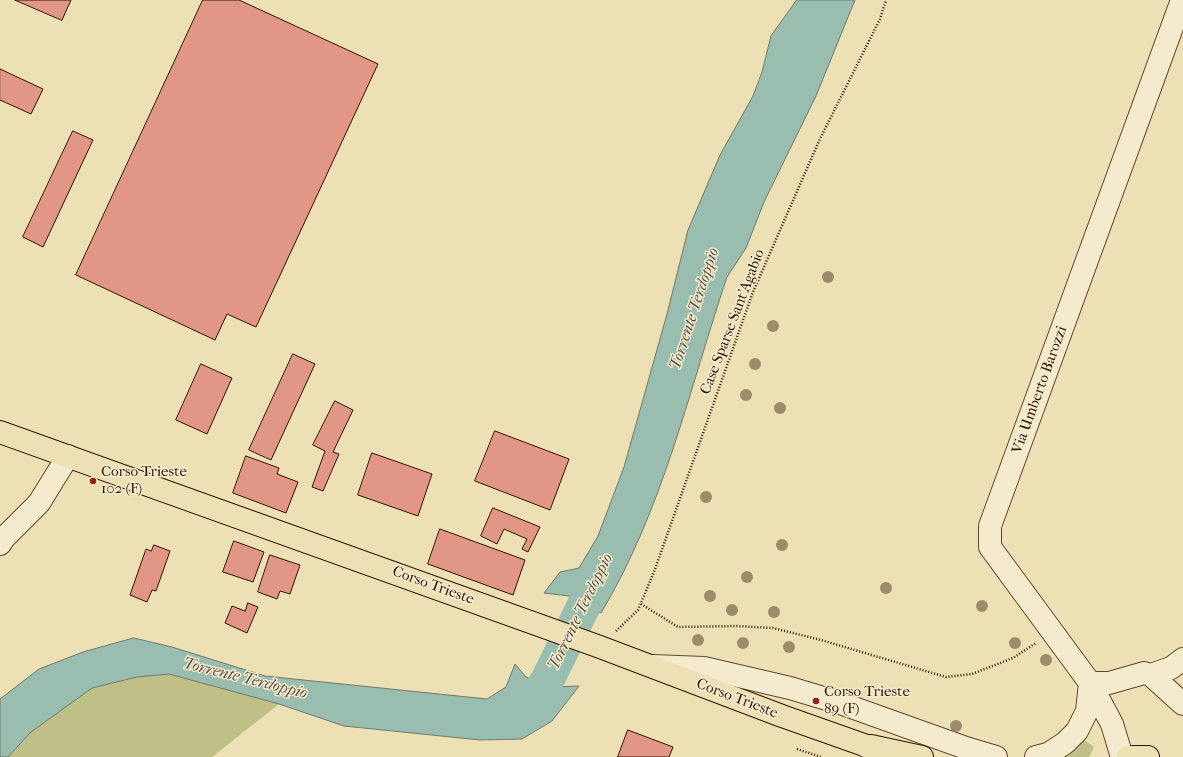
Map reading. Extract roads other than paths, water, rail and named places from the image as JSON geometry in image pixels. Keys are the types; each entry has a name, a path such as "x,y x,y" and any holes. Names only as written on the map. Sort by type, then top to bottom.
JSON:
{"main road":[{"name":"Corso Trieste","path":"0,432 525,619 782,716 864,745 922,757"},
{"name":"Corso Trieste","path":"864,745 886,757"},
{"path":"1128,757 1148,757"}],"street":[{"name":"Via Umberto Barozzi","path":"1122,757 1112,724 1090,683 990,547 990,526 1182,0"},
{"path":"0,544 4,538 39,503 68,456"},
{"path":"1151,675 1171,668 1183,659"},
{"path":"648,666 704,668 790,688 840,702 966,748 996,757"},
{"path":"1036,757 1048,754 1065,744 1076,731 1087,711 1090,683 1109,683 1144,673 1151,675 1183,704"}],"water":[{"path":"797,0 855,0 816,96 764,202 746,248 727,277 673,449 642,533 623,574 601,613 580,600 569,596 544,593 560,572 579,568 598,536 624,467 667,314 688,230 720,155 753,96 762,72 771,36"},
{"path":"134,638 172,647 265,676 487,699 506,687 515,664 526,677 549,687 579,686 552,721 522,739 480,740 344,726 279,704 169,674 137,677 92,688 31,732 8,757 0,757 0,699 39,669 83,652"}],"waterway":[{"name":"Torrente Terdoppio","path":"510,712 533,702 548,679 605,562"}],"place":[{"name":"Corso Trieste 102 (F)","path":"93,481"},
{"name":"Corso Trieste 89 (F)","path":"816,701"}]}
